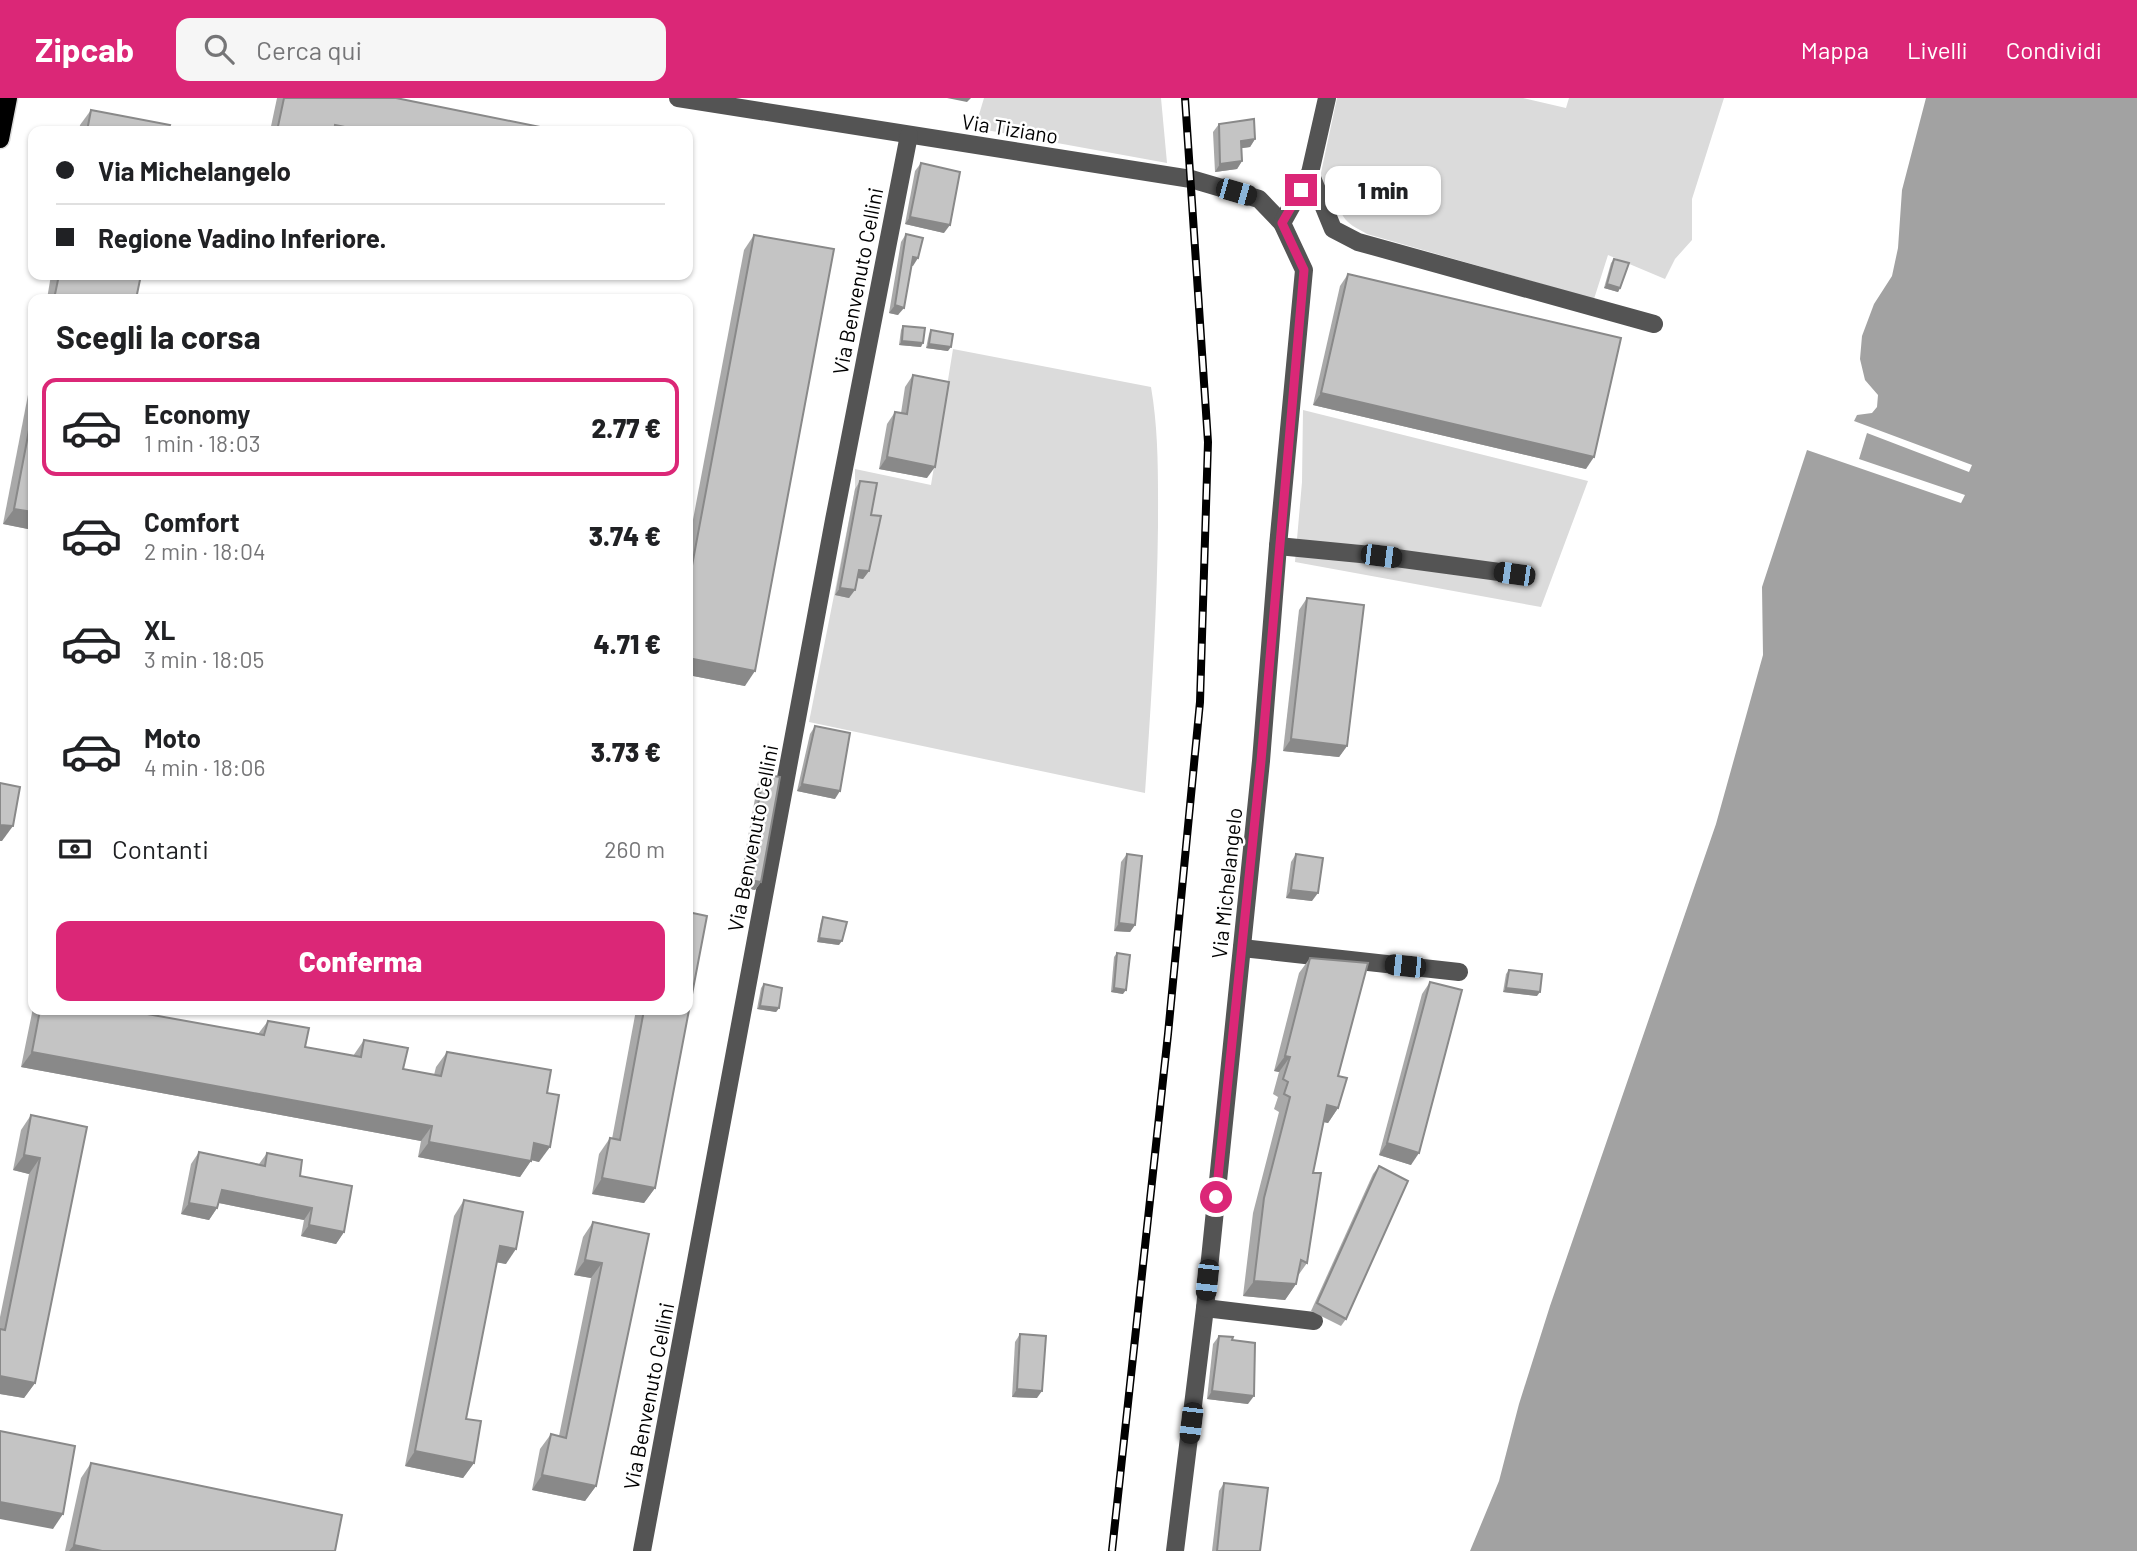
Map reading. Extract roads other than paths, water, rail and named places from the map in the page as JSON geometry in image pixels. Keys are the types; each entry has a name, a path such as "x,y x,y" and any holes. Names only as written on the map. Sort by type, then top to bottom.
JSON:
{"main road":[{"path":"0,139 8,98"}],"street":[{"name":"Via Tiziano","path":"678,98 730,102 909,135 1191,180 1259,199 1282,223"},
{"path":"1282,223 1310,173 1328,98"},
{"name":"Via Benvenuto Cellini","path":"642,1551 834,520 909,135"},
{"path":"1310,173 1333,229 1358,242 1654,324"},
{"name":"Via Michelangelo","path":"1175,1551 1204,1313 1261,761 1304,270 1282,223"},
{"path":"1278,546 1381,556 1514,574"},
{"path":"1242,948 1459,972"},
{"path":"1204,1313 1314,1321"}],"railway":[{"path":"1112,1551 1168,1034 1200,702 1208,442 1185,98"}]}
